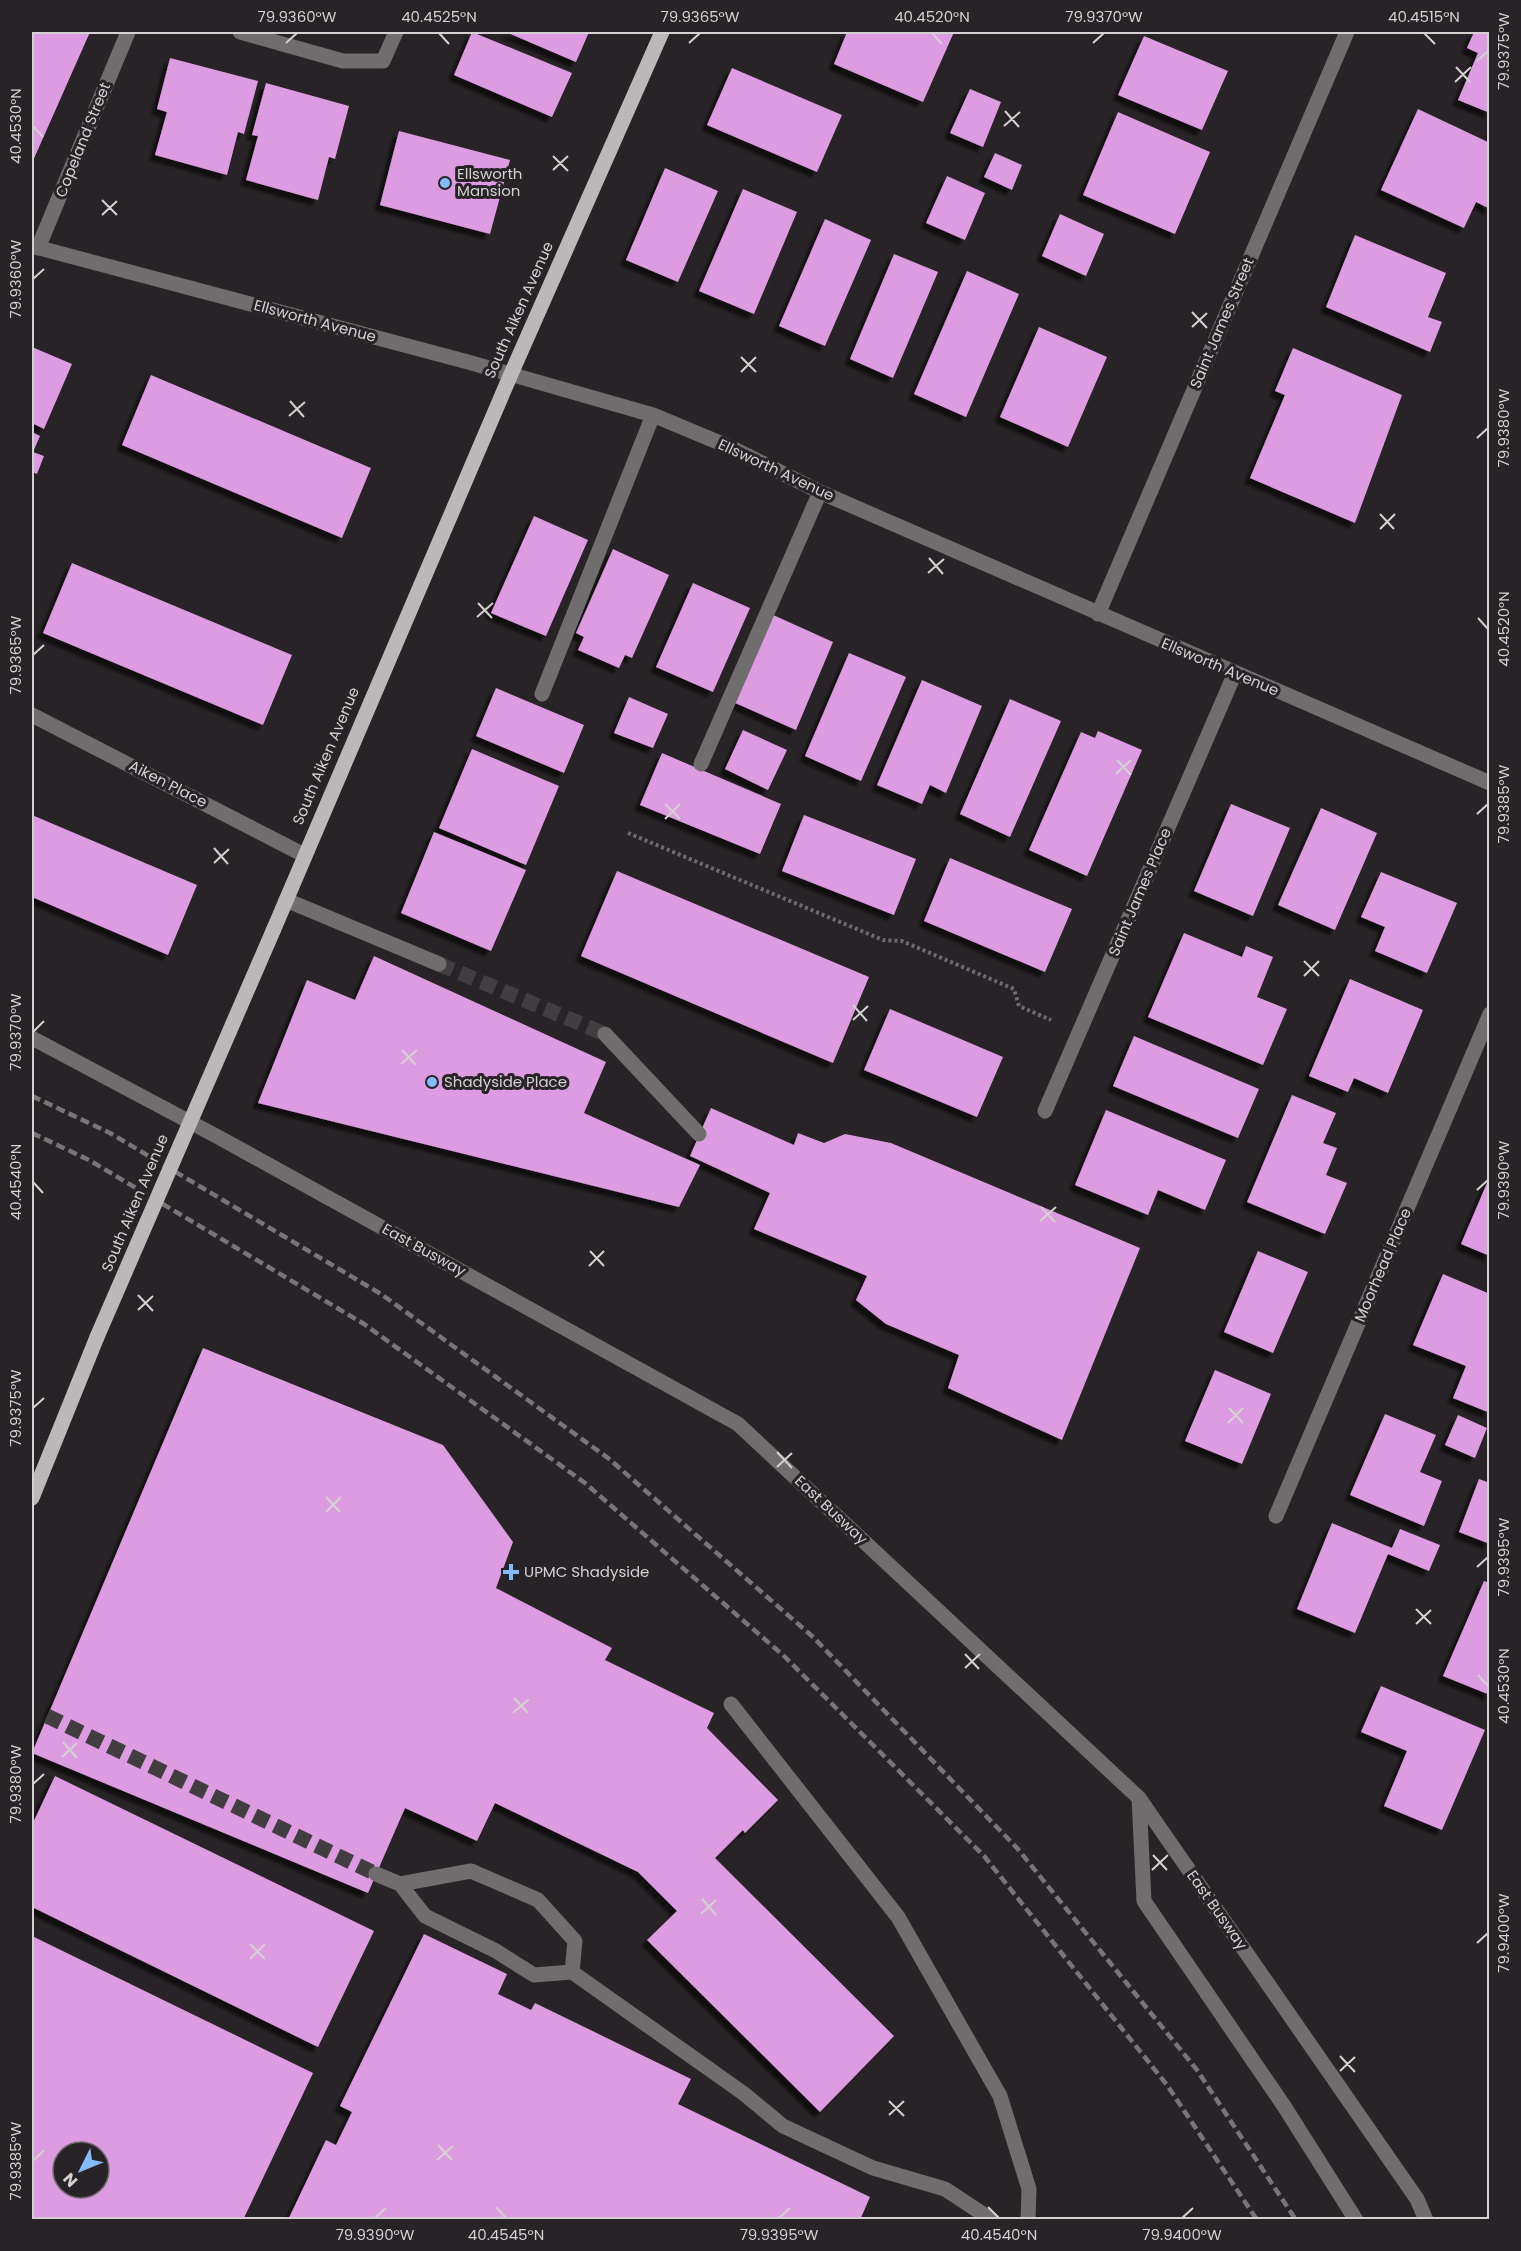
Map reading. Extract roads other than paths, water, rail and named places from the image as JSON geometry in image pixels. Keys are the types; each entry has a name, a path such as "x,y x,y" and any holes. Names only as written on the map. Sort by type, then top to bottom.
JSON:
{"main road":[{"name":"South Aiken Avenue","path":"32,1498 97,1337 304,855 511,374 662,32"}],"street":[{"name":"Copeland Street","path":"35,247 128,32"},
{"path":"240,32 343,61 383,61 396,32"},
{"name":"Saint James Street","path":"1098,614 1347,32"},
{"name":"Ellsworth Avenue","path":"35,247 511,374 653,415 732,448 820,492 1490,783"},
{"path":"542,694 653,415"},
{"path":"700,764 820,492"},
{"name":"Saint James Place","path":"1045,1111 1235,673"},
{"name":"Aiken Place","path":"32,715 304,855"},
{"path":"286,900 439,964"},
{"name":"Moorhead Place","path":"1276,1516 1490,1014"},
{"path":"606,1035 699,1134"},
{"name":"East Busway","path":"32,1038 231,1144 738,1424 1139,1798 1417,2199 1426,2220"},
{"path":"731,1704 898,1917 1000,2096 1029,2189 1029,2220"},
{"path":"1139,1798 1144,1901 1284,2106 1356,2220"},
{"path":"400,1884 471,1871 538,1900 575,1941 572,1972"},
{"path":"376,1874 400,1884 425,1916 496,1951 534,1975 572,1972 743,2093 783,2126 873,2168 945,2189 992,2220"}],"tunnel":[{"path":"439,964 605,1034"},
{"path":"47,1716 376,1874"}],"railway":[{"path":"32,1096 110,1133 381,1294 608,1458 813,1637 1017,1848 1197,2070 1296,2220"},
{"path":"32,1133 89,1160 364,1324 585,1483 784,1656 984,1856 1167,2085 1257,2220"}],"place":[{"name":"Ellsworth Mansion","path":"445,183"},
{"name":"Shadyside Place","path":"432,1082"},
{"name":"UPMC Shadyside","path":"511,1572"}]}
